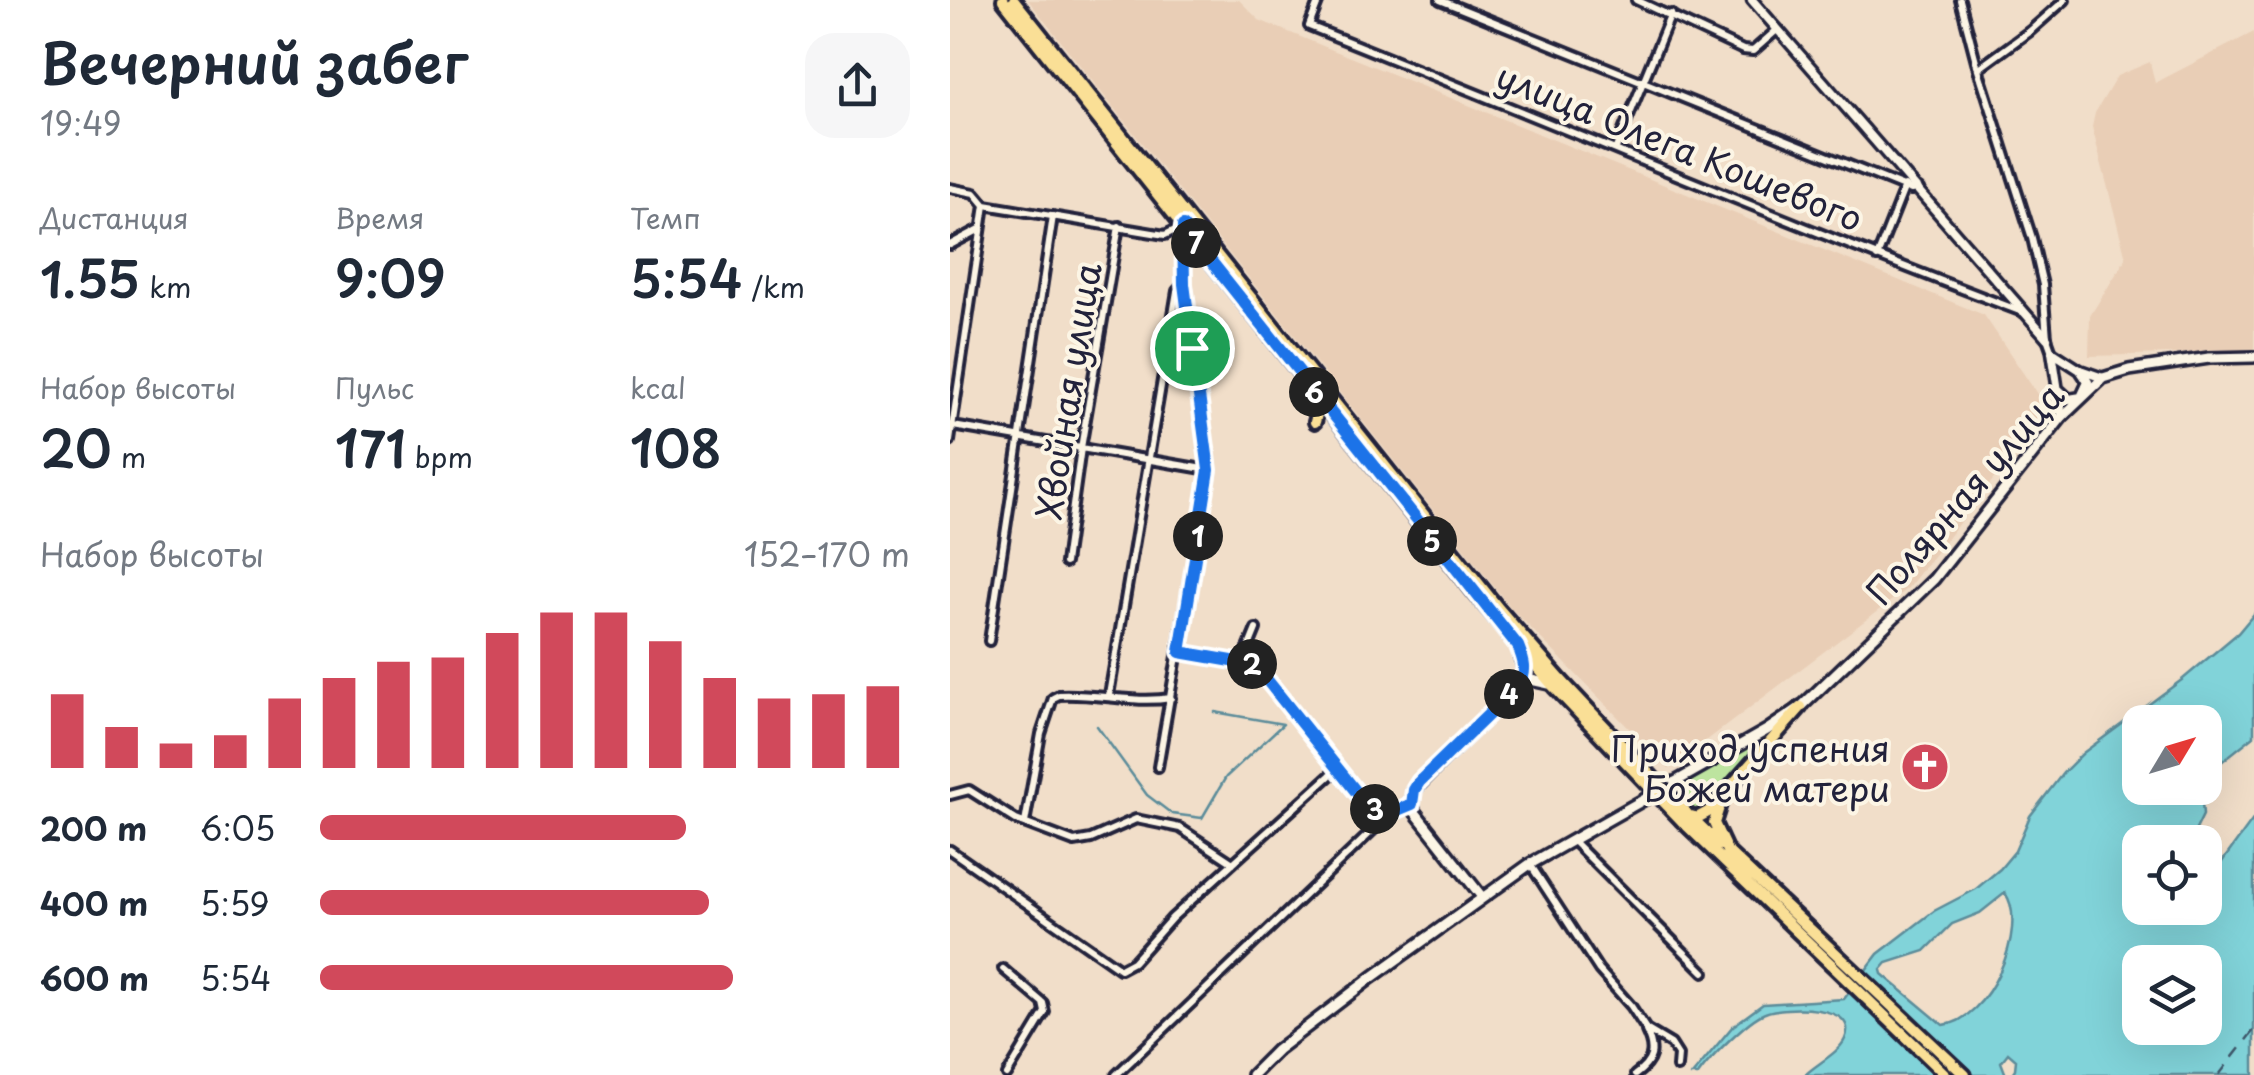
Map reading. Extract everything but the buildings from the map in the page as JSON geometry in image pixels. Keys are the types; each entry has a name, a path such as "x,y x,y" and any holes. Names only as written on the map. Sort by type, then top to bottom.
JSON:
{"main road":[{"path":"1003,0 1518,646 1685,818 1809,937 1965,1075"},
{"path":"1014,0 1558,683"},
{"name":"Полярная улица","path":"1252,1075 1293,1038 1530,864 1801,707 1934,580 2062,417 2102,378 2209,358 2254,356"},
{"path":"1309,386 1318,406 1316,422"},
{"path":"1482,897 1412,804 1414,790 1518,686 1525,672 1518,646"},
{"path":"1518,686 1536,680 1558,683"},
{"path":"1685,818 1702,816 1722,798 1801,707"},
{"path":"1722,798 1714,827 1721,842 1946,1075"},
{"path":"1685,818 1743,868"}],"street":[{"name":"улица Олега Кошевого","path":"1319,0 1309,26 1876,257 2031,315"},
{"path":"1440,0 1904,186 1920,189"},
{"path":"1636,0 1748,51 1778,29"},
{"path":"1752,0 2031,315 2052,352 2062,417"},
{"path":"1960,0 2032,238 2044,285 2047,338"},
{"path":"1978,69 2065,0"},
{"path":"1616,148 1671,14"},
{"path":"1876,257 1904,186"},
{"path":"950,188 975,193 984,205 950,441"},
{"path":"984,205 1165,234 1183,226 1184,284 1209,470 1158,767"},
{"path":"989,641 1053,216"},
{"name":"Хвойная улица","path":"1065,563 1119,226"},
{"path":"950,245 981,229"},
{"path":"1110,696 1176,291 1184,284"},
{"path":"2052,352 2080,370 2102,378"},
{"path":"2057,385 2066,370 2080,370"},
{"path":"2057,385 2065,397 2081,397 2088,382 2080,370"},
{"path":"953,426 1209,470"},
{"path":"1243,661 1256,629"},
{"path":"1180,652 1255,665 1336,770 1376,810 1388,814"},
{"path":"1026,823 1041,734 1053,698 1110,696 1143,702 1171,698"},
{"path":"950,850 1120,969 1133,962 1172,918 1336,770"},
{"path":"950,795 969,790 1016,820 1074,842 1091,840 1136,819 1180,828 1233,862"},
{"path":"1116,1075 1388,814 1412,804"},
{"path":"1572,839 1704,972"},
{"path":"1530,864 1599,970 1646,1029 1654,1054 1635,1075"},
{"path":"1003,970 1044,1003 1045,1012 1007,1075"},
{"path":"1646,1029 1672,1044 1678,1056 1677,1067"}],"shaded area":[{"path":"1028,0 1239,0 1259,20 1984,315 2048,410 1908,588 1669,769 1511,608"},
{"path":"2254,32 2254,352 2089,356 2090,316 2126,258 2092,127 2095,113 2117,76 2150,62 2155,83"}],"green space":[{"path":"1768,735 1706,808 1690,808 1682,786"}],"water":[{"path":"2254,614 2254,736 2222,761 2222,705 2148,705 2238,633"},
{"path":"2122,724 2122,805 2202,805 2198,825 2122,825 2122,925 2222,925 2222,862 2254,818 2254,1075 2011,1075 2016,1060 2008,1053 2001,1062 2006,1075 1805,1075 1838,1049 1847,1027 1831,1013 1802,1009 1774,1011 1758,1017 1729,1040 1698,1075 1692,1075 1733,1026 1763,1004 1844,999 1878,954 1934,911 1976,889 2000,869 2015,851 2030,816 2083,753","holes":["2005,893 2012,928 2000,971 1989,992 1959,1020 1943,1025 1882,974 1887,963 1925,951 1952,924 1980,913"]}],"waterway":[{"path":"1097,726 1147,795 1172,814 1202,818 1226,777 1283,724 1215,712"}],"ferry route":[{"path":"2219,1075 2254,1030"}],"place":[{"name":"Приход успения Божей матери","path":"1925,767"}],"route":[{"path":"1183,226 1518,646 1525,668 1522,681 1419,782 1412,804 1388,814 1376,810 1336,770 1255,665 1180,652 1209,470 1192,348 1184,284 1183,226"}]}
